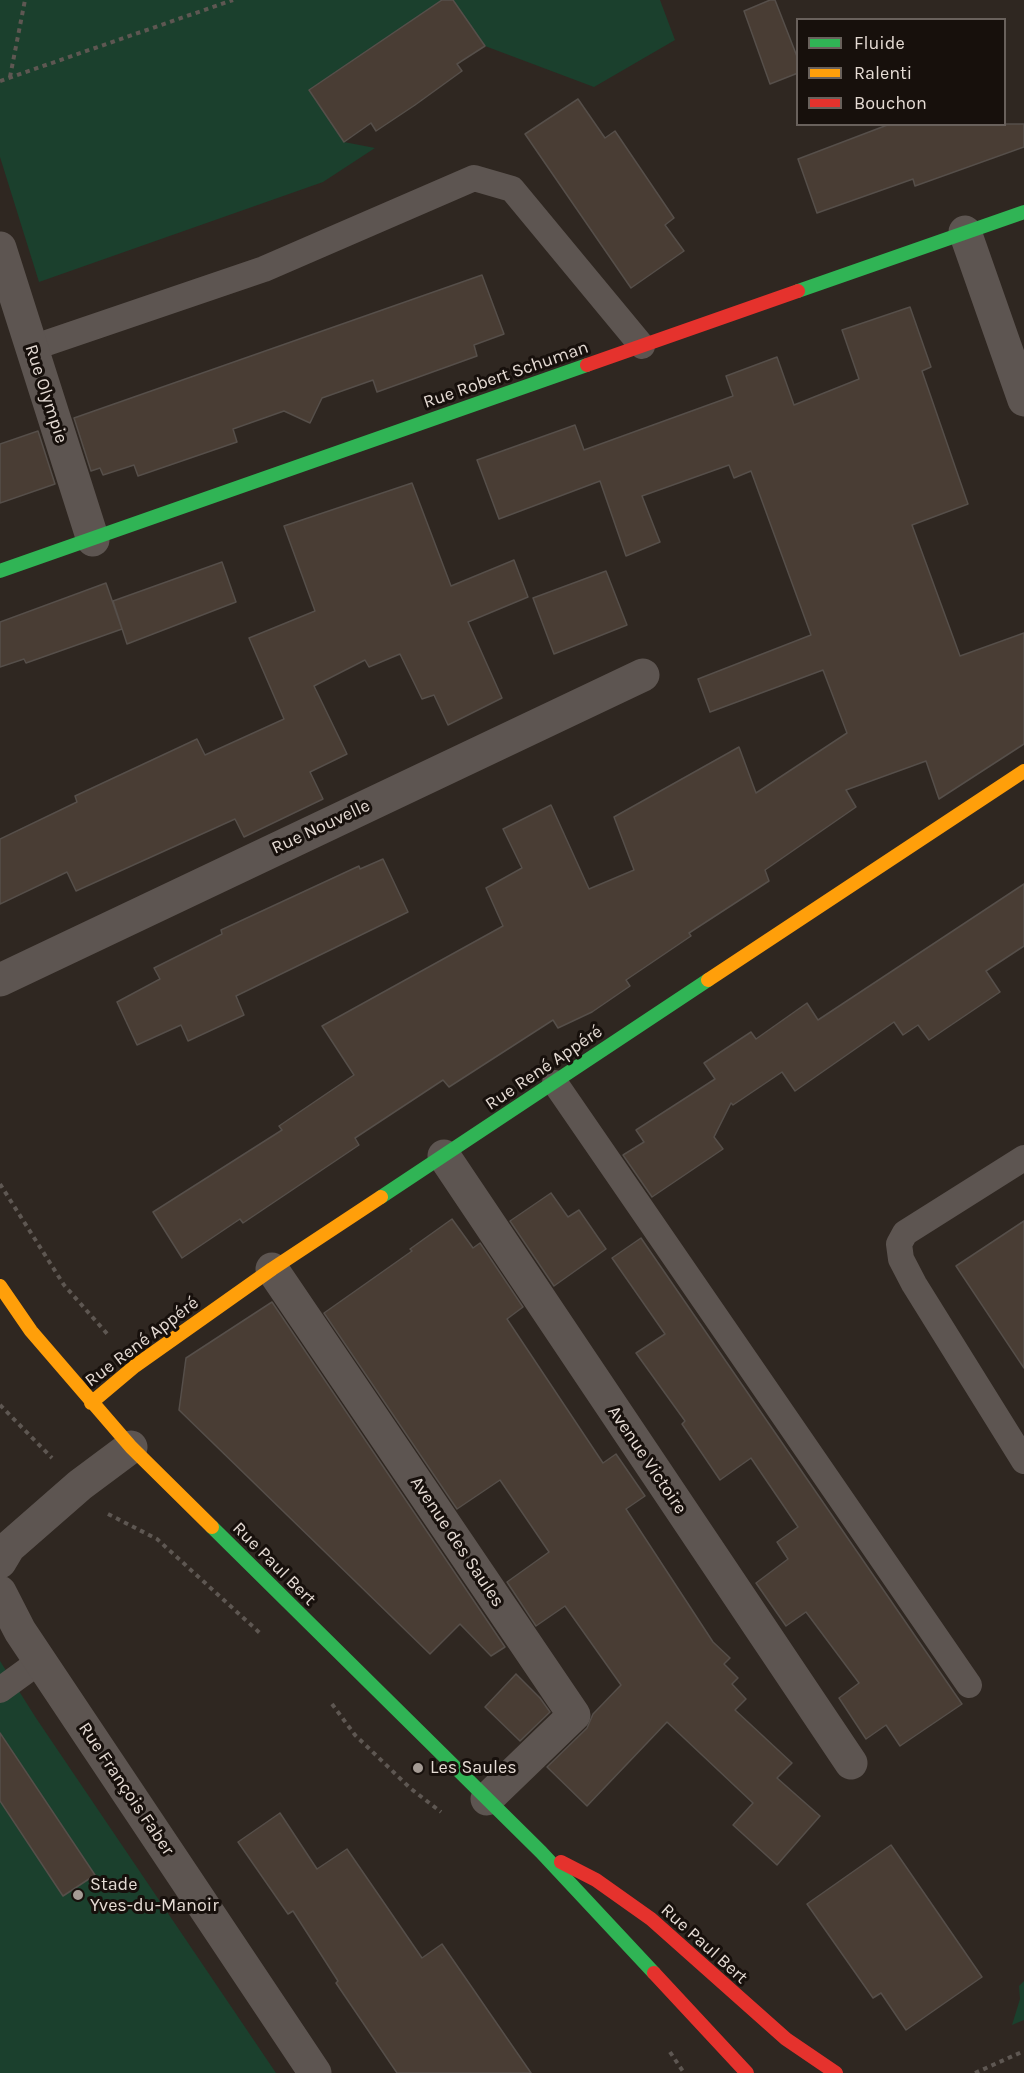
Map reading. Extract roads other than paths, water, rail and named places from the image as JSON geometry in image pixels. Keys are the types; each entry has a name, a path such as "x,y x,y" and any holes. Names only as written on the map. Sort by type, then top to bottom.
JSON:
{"street":[{"name":"Rue Robert Schuman","path":"0,571 1024,212"},
{"path":"965,232 1024,400"},
{"name":"Rue Olympie","path":"0,249 93,540"},
{"name":"Rue Nouvelle","path":"0,980 643,675"},
{"name":"Rue René Appéré","path":"90,1404 135,1366 272,1269 1024,771"},
{"name":"Avenue Victoire","path":"444,1156 851,1763"},
{"name":"Avenue des Saules","path":"272,1269 574,1715 487,1799"},
{"name":"Rue Paul Bert","path":"0,1286 31,1331 90,1404 131,1448 541,1852 747,2073"},
{"path":"0,1562 9,1547 80,1485 131,1448"},
{"name":"Rue François Faber","path":"0,1592 20,1631 315,2073"},
{"name":"Rue Paul Bert","path":"541,1852 596,1880 651,1919 786,2039 836,2073"},
{"path":"702,2027 711,2059"}],"lane":[{"path":"32,348 264,269 474,178 512,189 642,346"},
{"path":"555,1083 969,1685"},
{"path":"1024,1158 905,1233 899,1244 901,1259 914,1284 1024,1461"},
{"path":"0,1690 40,1661"}],"place":[{"name":"Les Saules","path":"418,1768"},
{"name":"Stade Yves-du-Manoir","path":"78,1895"}]}
